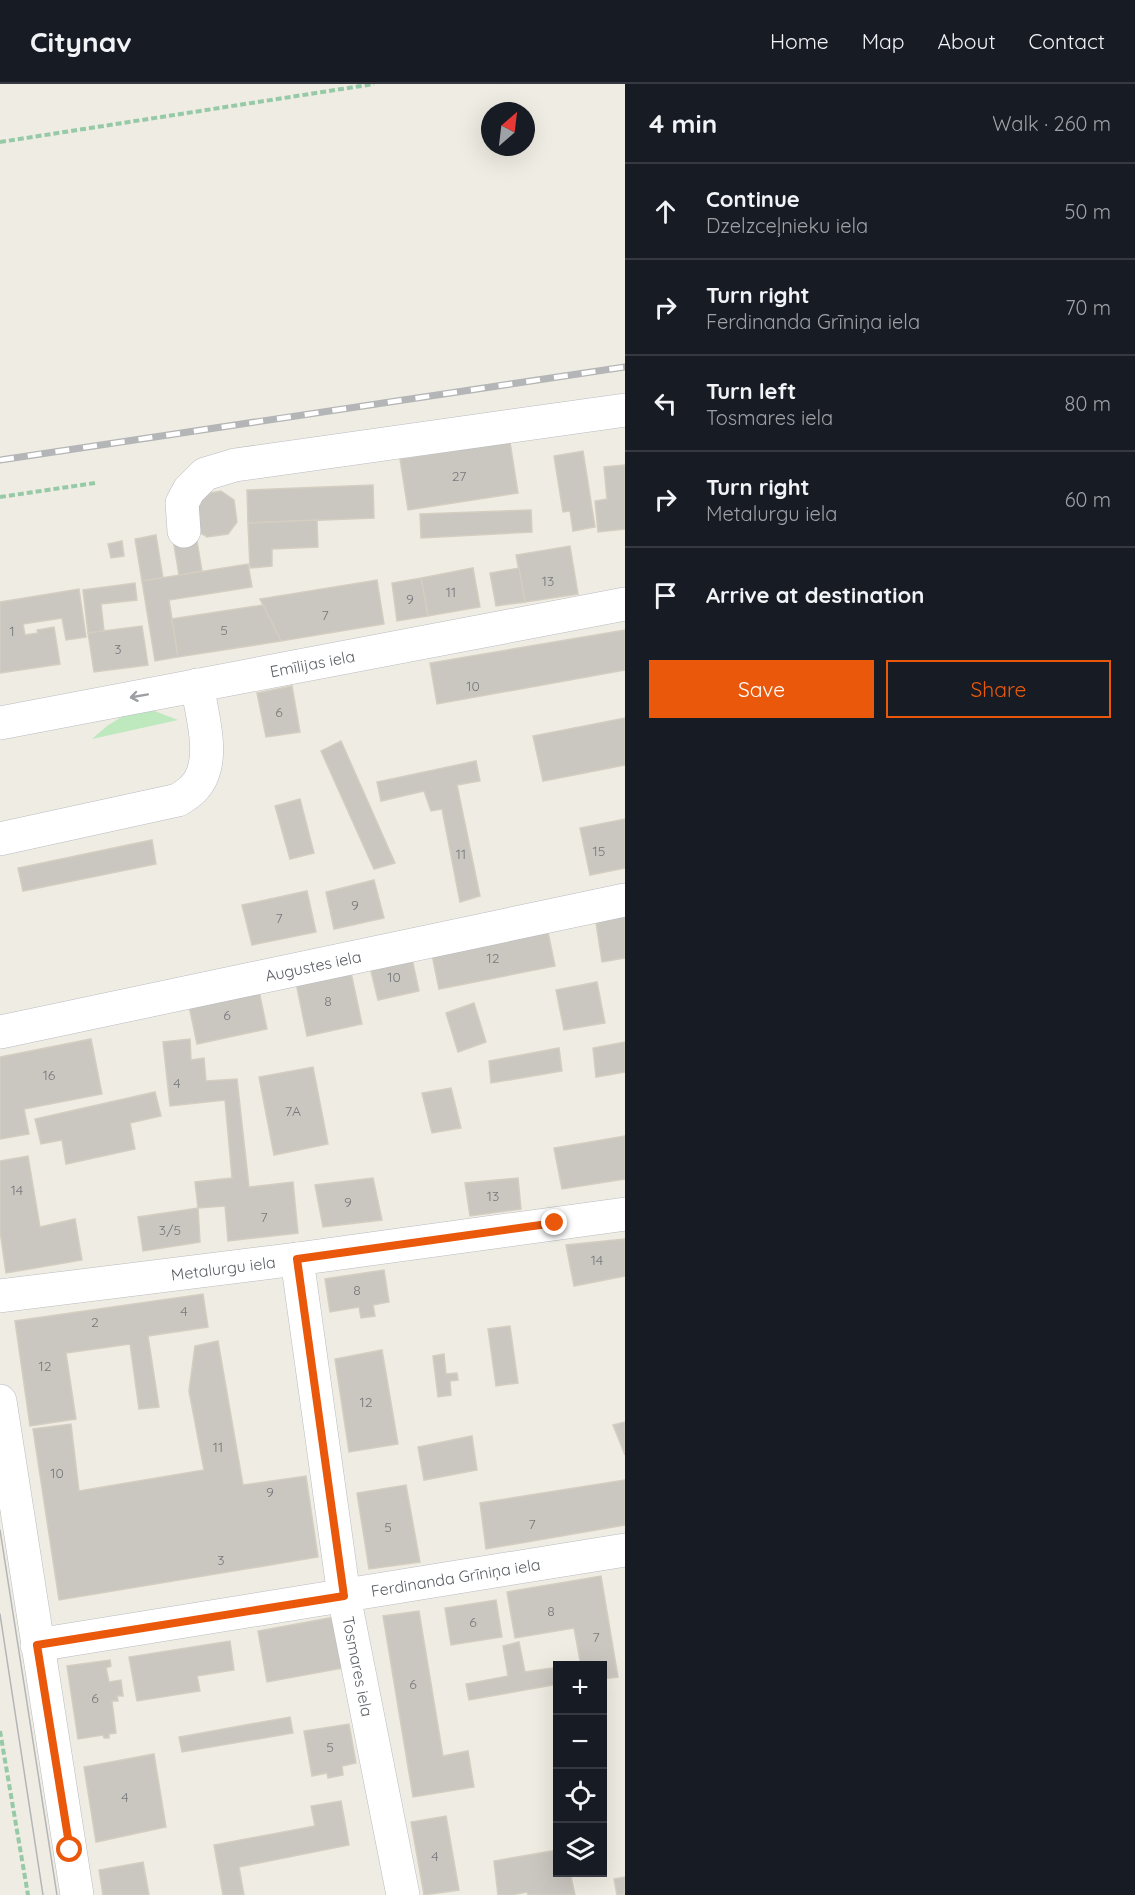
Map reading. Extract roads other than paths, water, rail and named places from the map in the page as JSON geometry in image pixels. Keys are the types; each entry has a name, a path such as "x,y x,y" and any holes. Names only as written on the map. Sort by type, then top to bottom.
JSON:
{"street":[{"path":"184,531 182,503 189,490 205,474 235,465 625,410"},
{"name":"Emīlijas iela","path":"0,723 625,604"},
{"path":"0,839 178,800 194,789 204,771 207,743 197,685"},
{"name":"Augustes iela","path":"0,1032 625,900"},
{"name":"Metalurgu iela","path":"0,1296 297,1259 625,1214"},
{"name":"Tosmares iela","path":"297,1259 344,1596 403,1895"},
{"path":"0,1401 77,1895"},
{"name":"Ferdinanda Grīniņa iela","path":"37,1645 344,1596 624,1559"}],"tram line":[{"path":"0,1530 57,1895"},
{"path":"0,1614 43,1895"}],"railway":[{"path":"0,460 625,367"}]}
